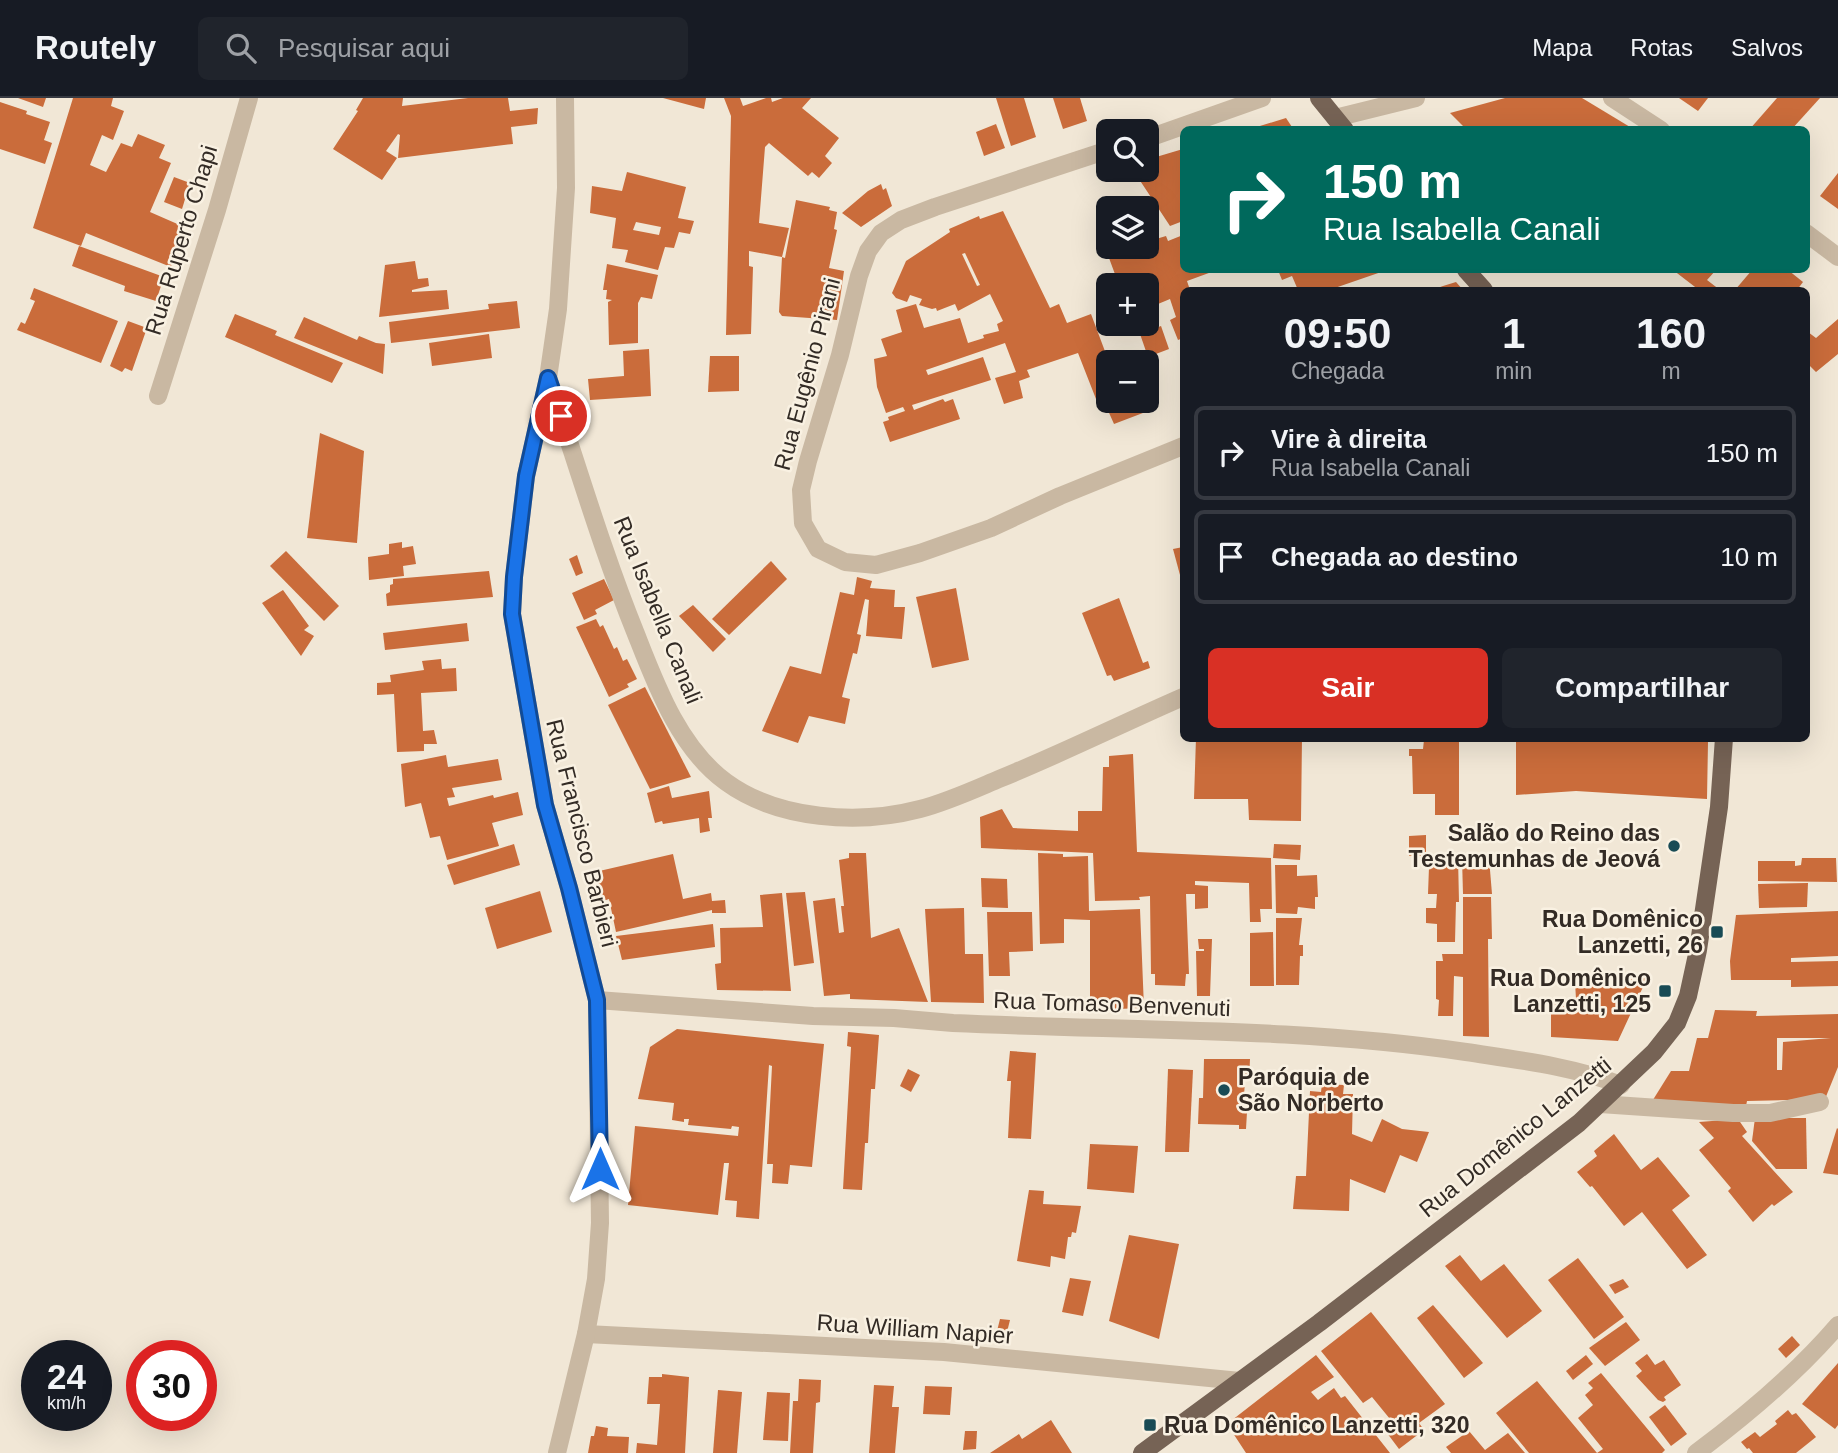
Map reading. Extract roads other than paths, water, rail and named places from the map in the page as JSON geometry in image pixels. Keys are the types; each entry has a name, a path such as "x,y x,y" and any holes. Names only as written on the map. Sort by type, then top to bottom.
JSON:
{"main road":[{"path":"1319,98 1340,124"},
{"path":"1469,273 1481,287"},
{"name":"Rua Domênico Lanzetti","path":"1142,1453 1330,1315 1600,1104 1654,1052 1677,1023 1688,996 1698,950 1719,807 1724,742"}],"street":[{"name":"Rua Ruperto Chapi","path":"158,396 217,211 248,98"},
{"name":"Rua Francisco Barbieri","path":"557,1453 586,1334 596,1279 600,1223 597,1000 545,805 512,614 526,476 548,378 558,309 563,253 565,98"},
{"path":"1183,126 1262,98"},
{"path":"1340,124 1416,98"},
{"path":"1612,98 1655,126"},
{"path":"1159,134 1180,127"},
{"name":"Rua Eugênio Pirani","path":"1096,154 935,207 901,220 881,233 868,251 859,276 841,355 806,471 801,490 803,523 818,549 845,562 876,565 992,528 1060,496 1180,447"},
{"path":"1810,236 1838,257"},
{"name":"Rua Isabella Canali","path":"548,378 617,586 655,681 682,732 705,763 726,782 757,798 808,815 875,817 910,811 963,794 1034,765 1180,698"},
{"name":"Rua Tomaso Benvenuti","path":"597,1000 813,1016 1317,1036 1431,1047 1537,1063 1582,1071 1621,1085"},
{"path":"1600,1104 1733,1114 1770,1113 1820,1102"},
{"path":"1696,1453 1775,1390 1814,1353 1838,1325"},
{"name":"Rua William Napier","path":"586,1334 944,1352 1240,1381"}],"place":[{"name":"Salão do Reino das Testemunhas de Jeová","path":"1674,846"},
{"name":"Rua Domênico Lanzetti, 26","path":"1717,932"},
{"name":"Rua Domênico Lanzetti, 125","path":"1665,991"},
{"name":"Paróquia de São Norberto","path":"1224,1090"},
{"name":"Rua Domênico Lanzetti, 320","path":"1150,1425"}]}
